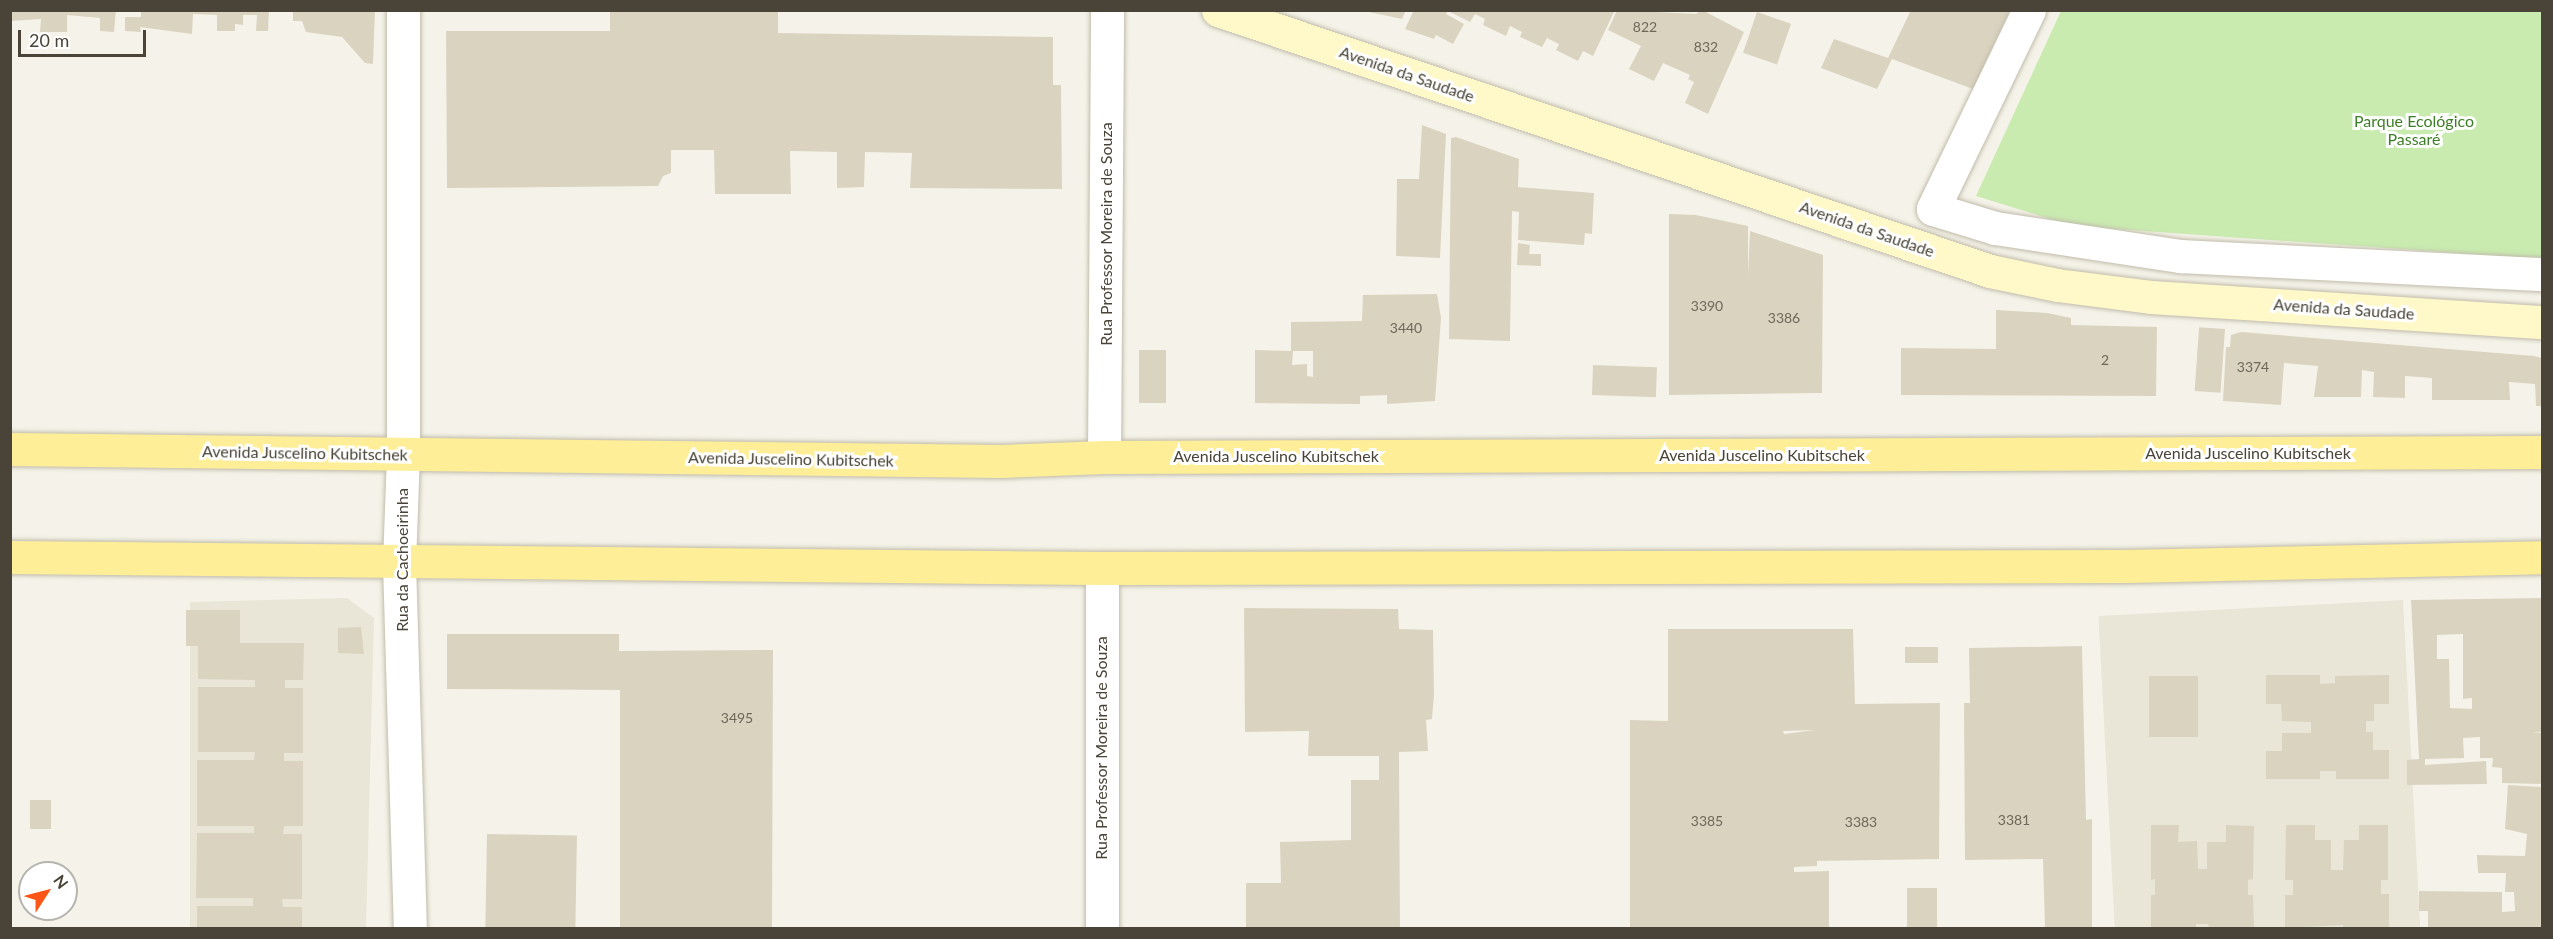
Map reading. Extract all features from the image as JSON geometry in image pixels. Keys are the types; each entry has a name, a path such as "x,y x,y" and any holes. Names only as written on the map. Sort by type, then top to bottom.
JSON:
{"main road":[{"name":"Avenida Juscelino Kubitschek","path":"10,449 1001,461 1104,457 2542,452"},
{"path":"10,557 399,563 1102,568 2126,566 2542,557"}],"street":[{"name":"Rua da Cachoeirinha","path":"403,10 403,454 399,563 410,928"},
{"name":"Rua Professor Moreira de Souza","path":"1104,457 1107,10"},
{"name":"Avenida da Saudade","path":"1218,10 1990,271 2057,285 2152,297 2542,322"},
{"path":"2029,10 1933,208 2015,232 2170,255 2542,274"},
{"name":"Rua Professor Moreira de Souza","path":"1102,568 1102,928"}],"shaded area":[{"path":"347,598 374,618 366,928 190,928 190,602"},
{"path":"2403,600 2420,928 2115,928 2098,616"}],"green space":[{"name":"Parque Ecológico Passaré","path":"2061,11 2542,11 2542,259 2073,226 1976,196"}],"building":[{"path":"10,10 116,10 114,32 100,31 100,18 67,15 67,32 40,32 41,19 10,21"},
{"path":"141,10 269,10 268,31 256,31 257,15 243,15 243,25 235,24 235,31 217,31 217,15 193,14 192,34 140,27 141,32 125,31 125,17 141,17"},
{"path":"293,10 375,10 373,64 365,63 342,37 306,32 302,21 293,21"},
{"path":"610,10 778,10 778,33 1053,37 1053,85 1061,85 1062,189 910,188 912,153 865,152 864,187 837,188 837,152 790,151 791,194 715,194 714,150 671,150 671,173 663,176 658,186 447,188 446,31 610,31"},
{"path":"1406,10 1402,19 1364,11"},
{"path":"1414,10 1615,10 1593,56 1583,51 1578,61 1556,50 1559,44 1547,38 1542,47 1520,37 1522,32 1510,26 1506,36 1483,25 1485,19 1475,14 1470,22 1448,11 1446,14 1464,24 1453,44 1436,35 1434,39 1405,29"},
{"path":"1617,10 1696,14 1702,10 1744,32 1708,114 1685,103 1694,82 1688,79 1690,75 1663,63 1654,81 1629,69 1641,46 1608,30"},
{"path":"1911,10 2010,10 1973,89 1892,59 1877,89 1821,68 1834,39 1888,58"},
{"path":"1757,12 1791,24 1777,64 1743,53"},
{"path":"1422,125 1446,134 1440,258 1396,256 1397,179 1419,179"},
{"path":"1456,137 1519,159 1518,187 1594,193 1592,234 1585,233 1584,245 1518,240 1519,212 1512,211 1510,341 1449,339 1451,138"},
{"path":"1669,214 1696,215 1748,226 1748,275 1750,231 1823,255 1822,393 1669,395"},
{"path":"1518,243 1530,245 1529,254 1541,254 1541,266 1517,265"},
{"path":"1437,294 1441,318 1435,401 1387,404 1387,395 1360,396 1360,404 1255,403 1255,350 1291,351 1291,322 1362,321 1363,295","holes":["1293,351 1313,351 1313,377 1307,376 1307,364 1292,365"]},
{"path":"1996,310 2047,313 2071,318 2071,325 2157,327 2156,396 1901,395 1901,348 1996,349"},
{"path":"2199,327 2225,329 2221,393 2195,391"},
{"path":"2241,332 2534,356 2542,358 2542,406 2536,406 2535,384 2509,382 2510,400 2432,400 2432,378 2405,376 2405,398 2373,397 2374,372 2362,370 2361,397 2314,397 2318,366 2284,363 2281,405 2223,401 2226,347 2230,347 2231,335"},
{"path":"1139,350 1166,350 1166,403 1139,403"},
{"path":"1593,365 1657,367 1656,397 1592,395"},
{"path":"2542,598 2542,732 2532,732 2542,733 2542,784 2502,783 2502,768 2492,767 2493,758 2480,758 2480,737 2463,738 2464,758 2425,759 2425,765 2486,761 2487,784 2407,785 2407,760 2419,759 2411,600","holes":["2463,634 2463,699 2472,698 2472,709 2450,708 2449,659 2437,659 2437,635"]},
{"path":"1244,608 1398,609 1399,629 1433,630 1434,695 1432,719 1426,720 1428,751 1399,752 1400,928 1246,928 1246,883 1281,883 1280,842 1351,840 1351,780 1379,780 1379,756 1308,756 1309,731 1245,732"},
{"path":"186,610 240,610 240,643 304,643 303,680 285,680 285,688 303,688 303,753 284,753 284,761 303,761 303,826 284,826 283,834 302,834 302,899 282,899 283,907 302,907 302,928 197,928 197,906 253,906 253,898 196,898 197,833 254,833 254,826 197,826 197,760 254,760 255,752 198,752 198,687 255,687 255,680 198,679 198,646 186,646"},
{"path":"361,627 364,654 338,653 338,628"},
{"path":"1668,629 1853,629 1855,704 1940,703 1939,859 1817,861 1817,866 1794,867 1794,872 1829,871 1829,928 1630,928 1630,720 1668,721","holes":["1815,730 1784,734 1783,731"]},
{"path":"447,634 619,634 619,651 773,650 772,928 620,928 620,690 447,689"},
{"path":"2082,646 2086,820 2092,819 2092,928 2045,928 2043,859 1965,860 1964,703 1970,703 1969,648"},
{"path":"1905,647 1938,647 1938,663 1905,663"},
{"path":"2266,675 2320,675 2320,684 2335,683 2335,676 2389,675 2389,704 2374,704 2374,721 2366,721 2366,732 2373,732 2373,750 2389,750 2389,779 2336,779 2336,771 2320,771 2320,779 2266,779 2266,751 2282,751 2282,733 2311,733 2311,722 2282,721 2281,704 2266,704"},
{"path":"2149,676 2198,676 2198,737 2149,737"},
{"path":"2508,785 2542,787 2542,928 2428,928 2428,911 2419,911 2419,891 2502,892 2502,912 2515,911 2514,892 2505,892 2506,873 2478,873 2477,855 2525,856 2527,834 2505,829"},
{"path":"30,800 51,800 51,829 30,829"},
{"path":"2151,825 2179,825 2178,842 2197,841 2198,869 2207,869 2207,842 2226,842 2226,825 2254,826 2253,879 2248,880 2248,895 2253,895 2254,928 2209,928 2208,924 2196,924 2196,928 2151,928 2151,895 2155,895 2155,879 2151,880"},
{"path":"2286,825 2315,825 2315,840 2331,840 2331,870 2343,870 2344,840 2359,840 2359,825 2388,825 2388,880 2381,880 2381,894 2389,894 2389,928 2343,928 2343,925 2285,928 2285,895 2293,895 2293,880 2285,880"},
{"path":"487,834 577,836 575,928 485,928"},
{"path":"1907,888 1937,888 1937,928 1907,928"}]}
